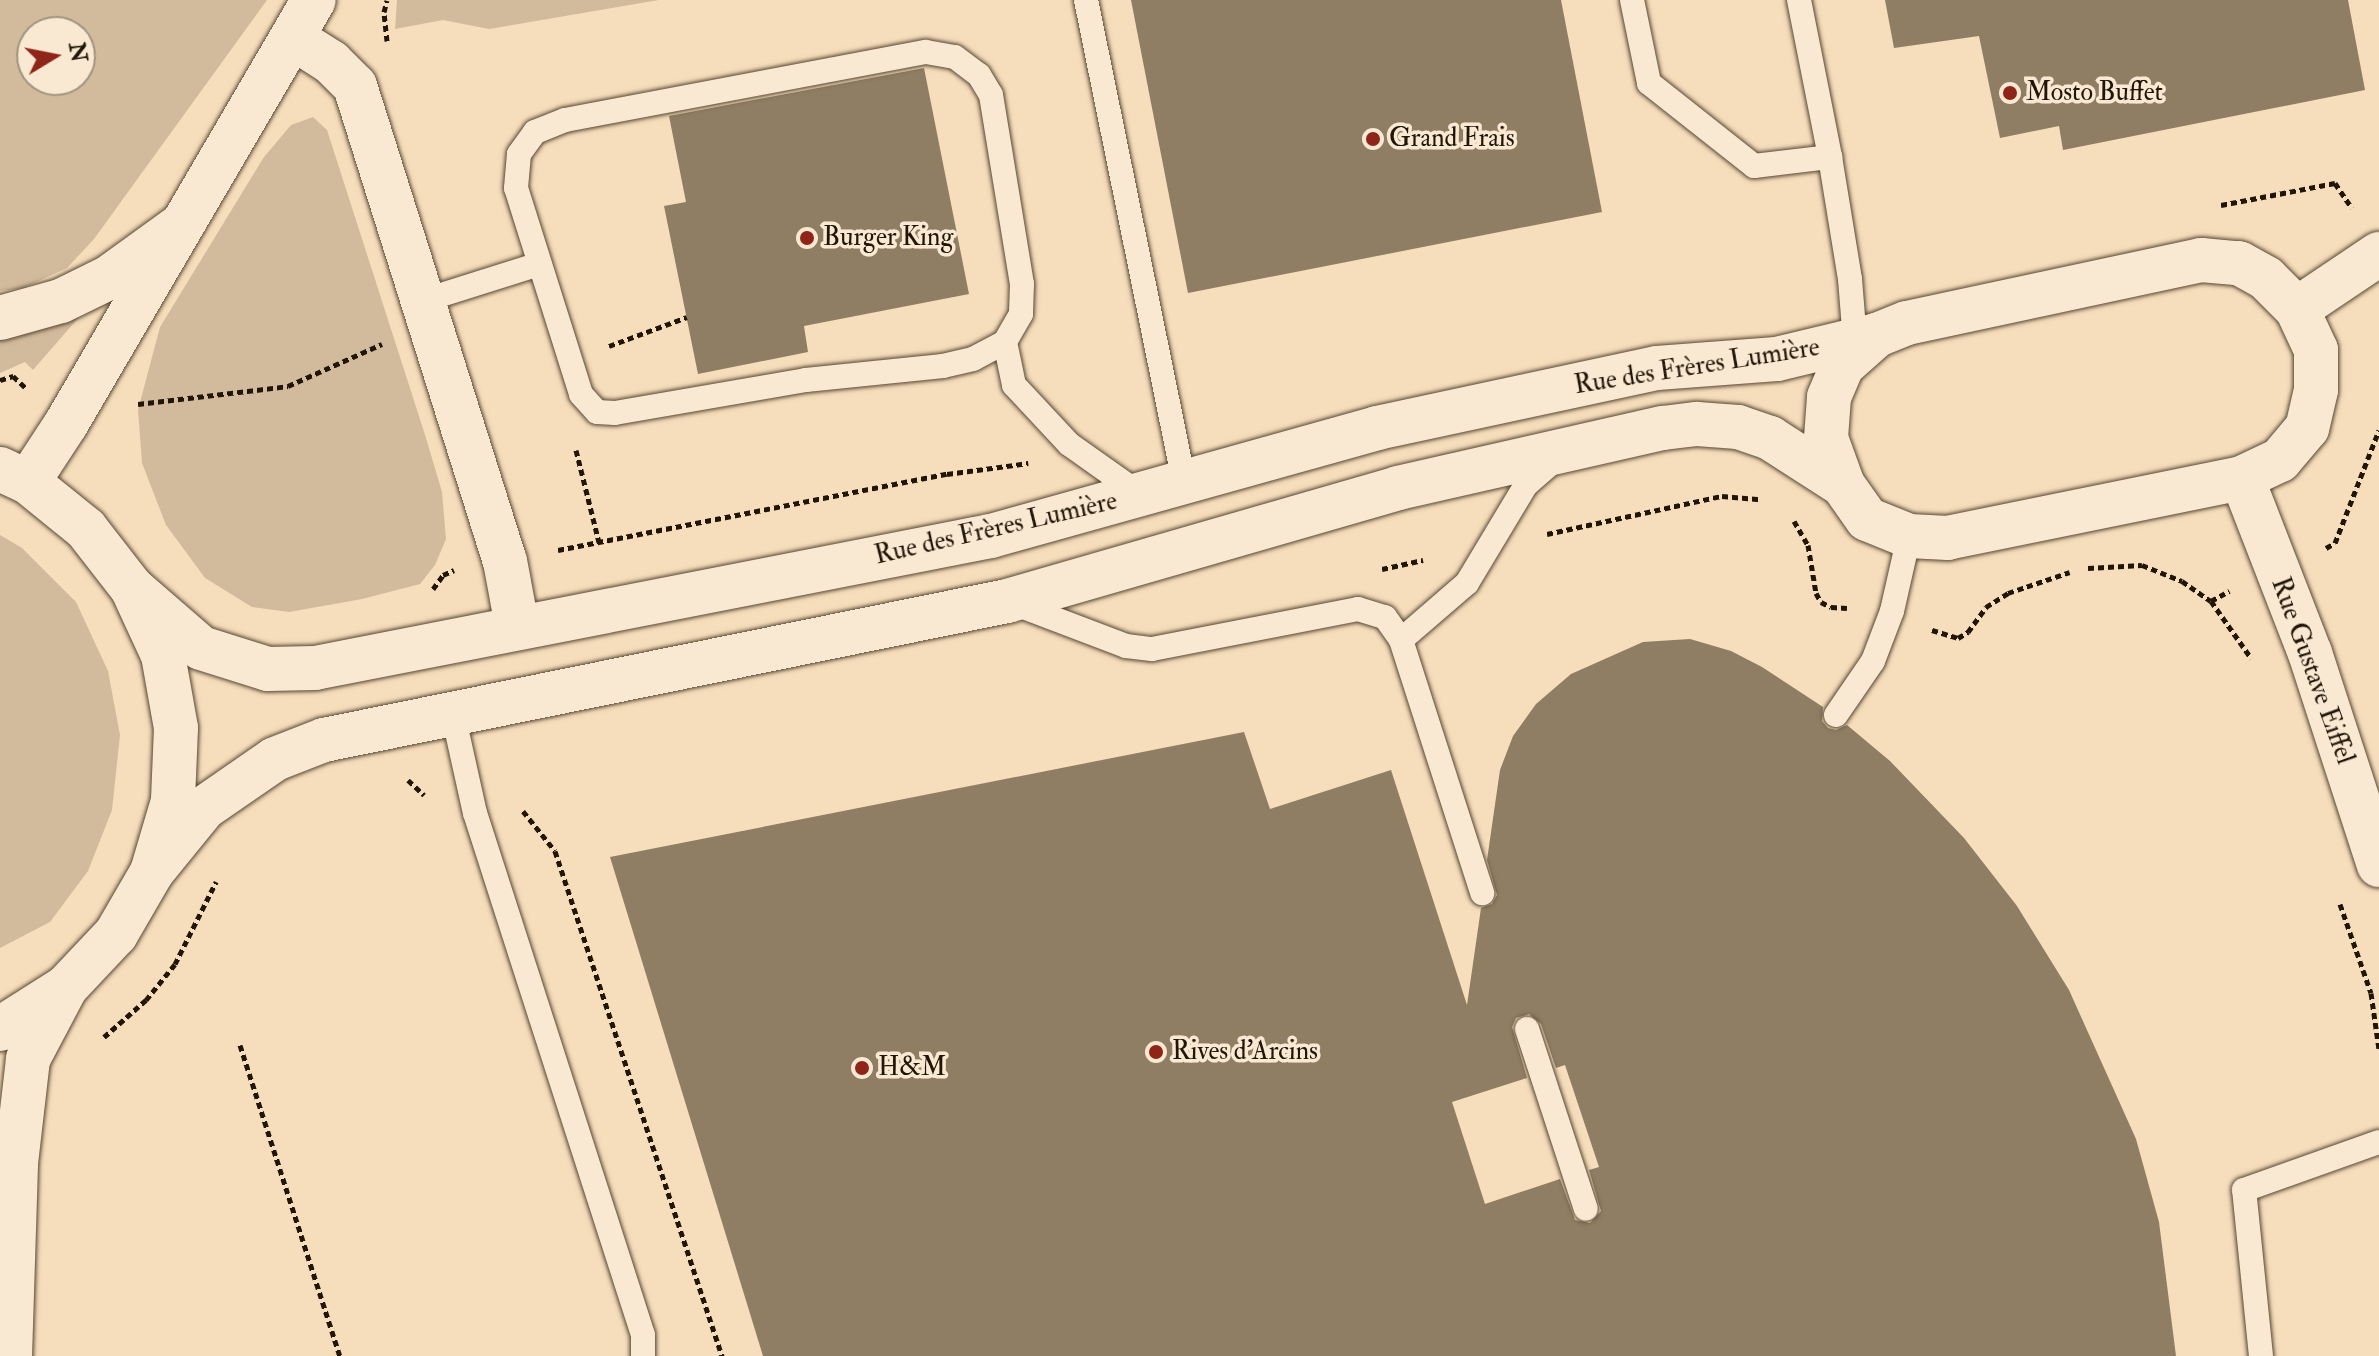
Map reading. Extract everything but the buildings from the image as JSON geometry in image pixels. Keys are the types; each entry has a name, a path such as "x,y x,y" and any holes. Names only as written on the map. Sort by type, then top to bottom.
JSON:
{"street":[{"path":"0,1029 66,987 116,934 152,872 173,801 176,728 163,655 132,588 86,529 14,476 183,224 314,0"},
{"path":"293,38 331,62 355,86 505,561 517,626"},
{"path":"0,318 61,301 108,278 183,224"},
{"path":"2297,309 2379,254"},
{"name":"Rue des Frères Lumière","path":"132,588 201,648 268,669 315,668 517,626 991,536 1423,418 1657,368 1777,359 1866,338 1907,323 2201,260 2239,263 2266,278 2297,309 2316,350 2316,390 2307,428 2280,460 2242,478 1948,538 1909,536 1867,519 1843,485 1826,438 1829,397 1842,366 1866,338"},
{"name":"Rue des Frères Lumière","path":"152,872 204,808 275,759 324,740 1007,601 1398,488 1663,428 1697,424 1738,427 1797,453 1843,485"},
{"name":"Rue Gustave Eiffel","path":"2242,478 2310,653 2379,865"},
{"path":"10,1356 16,1163 28,1059 66,987"}],"lane":[{"path":"1086,0 1184,483"},
{"path":"1632,0 1649,83 1754,166 1830,157"},
{"path":"1799,0 1850,279 1866,338"},
{"path":"926,52 955,57 979,75 991,95 1022,284 1021,314 1005,342 973,359 943,366 806,380 615,413 597,412 581,394 539,264 516,188 519,154 535,132 565,120 926,52"},
{"path":"426,315 539,264"},
{"path":"1005,342 1014,385 1069,444 1141,495"},
{"path":"1401,640 1467,583 1526,485 1565,451"},
{"path":"1836,715 1873,661 1892,611 1909,536"},
{"path":"1007,601 1126,646 1152,649 1358,609 1385,617 1401,640 1482,893"},
{"path":"453,714 475,813 643,1345 661,1356"},
{"path":"1527,1029 1586,1209"},
{"path":"2261,1356 2244,1190 2379,1142"}],"path":[{"path":"133,405 288,386 400,336 426,315"},
{"path":"521,809 555,851 722,1356"},
{"path":"100,1040 146,1000 175,964 219,878"},
{"path":"240,1045 340,1356"}],"shaded area":[{"path":"0,0 267,0 94,239 67,268 23,288 0,291"},
{"path":"397,0 659,0 489,29 443,20 395,29"},
{"path":"313,117 327,130 426,438 442,492 446,539 435,565 420,584 362,599 289,612 252,607 205,578 166,525 142,463 138,410 160,327 264,157 291,125"},
{"path":"79,309 80,316 33,370 25,362 0,373 0,329"},
{"path":"0,535 22,548 76,602 108,671 120,735 112,810 88,871 50,922 0,948"}],"place":[{"name":"Mosto Buffet","path":"2010,93"},
{"name":"Grand Frais","path":"1373,139"},
{"name":"Burger King","path":"807,238"},
{"name":"Rives d'Arcins","path":"1156,1052"},
{"name":"H&M","path":"862,1068"}]}
